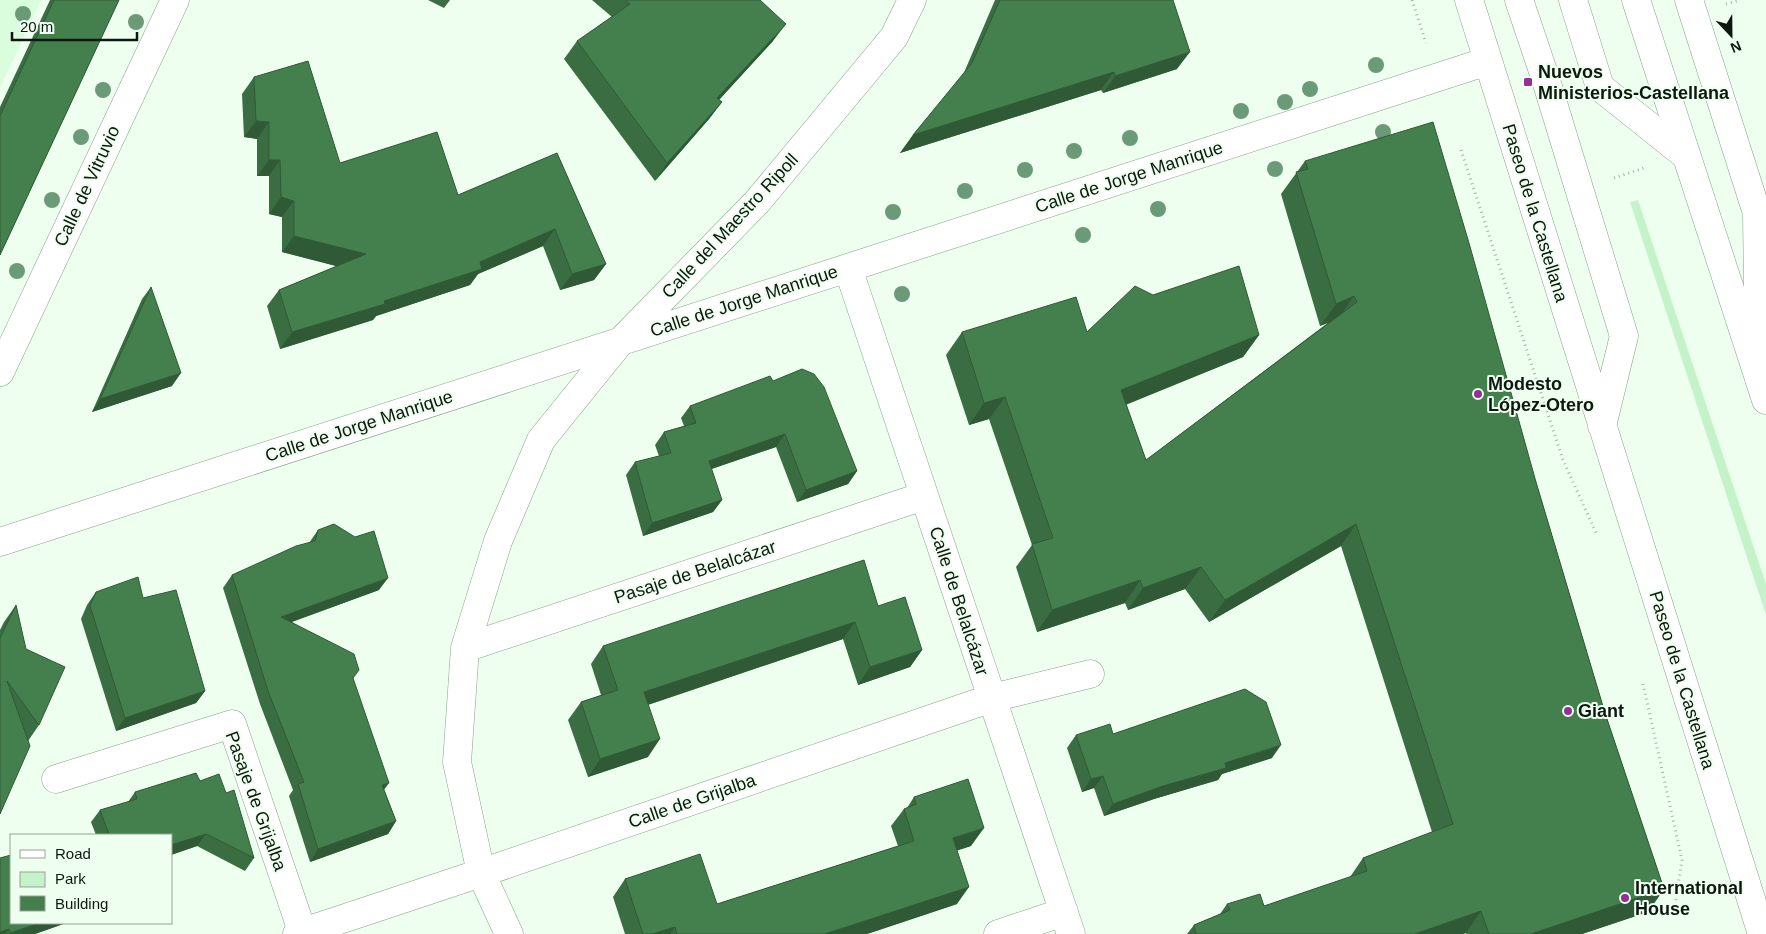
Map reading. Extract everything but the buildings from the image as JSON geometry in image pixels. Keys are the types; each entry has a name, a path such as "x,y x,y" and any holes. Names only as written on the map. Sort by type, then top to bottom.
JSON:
{"main road":[{"name":"Calle de Vitruvio","path":"0,372 175,0"},
{"name":"Calle del Maestro Ripoll","path":"509,934 481,873 458,762 465,648 498,541 541,440 621,341 758,202 894,37 912,0"},
{"name":"Paseo de la Castellana","path":"1468,0 1762,934"},
{"path":"1519,0 1546,76 1624,336 1602,426"},
{"path":"1573,0 1600,87 1685,155"},
{"path":"1636,0 1762,389"},
{"path":"1689,0 1757,213 1762,389"},
{"name":"Calle de Jorge Manrique","path":"0,542 1488,61"},
{"name":"Calle de Belalcázar","path":"848,268 1067,923"},
{"name":"Pasaje de Belalcázar","path":"465,648 924,496"},
{"name":"Calle de Grijalba","path":"300,933 992,698 1090,674"},
{"name":"Pasaje de Grijalba","path":"56,778 232,724 300,933"},
{"path":"998,934 1067,923"}],"path":[{"path":"1412,0 1437,77"},
{"path":"1461,150 1563,460 1600,541"},
{"path":"1642,677 1682,860 1674,912"}],"shaded area":[{"path":"0,0 41,0 0,88"}],"green space":[{"path":"1638,200 1766,584 1766,615 1630,202"}],"place":[{"name":"Nuevos Ministerios-Castellana","path":"1528,82"},
{"name":"Modesto López-Otero","path":"1478,394"},
{"name":"Giant","path":"1568,711"},
{"name":"International House","path":"1625,898"}]}
